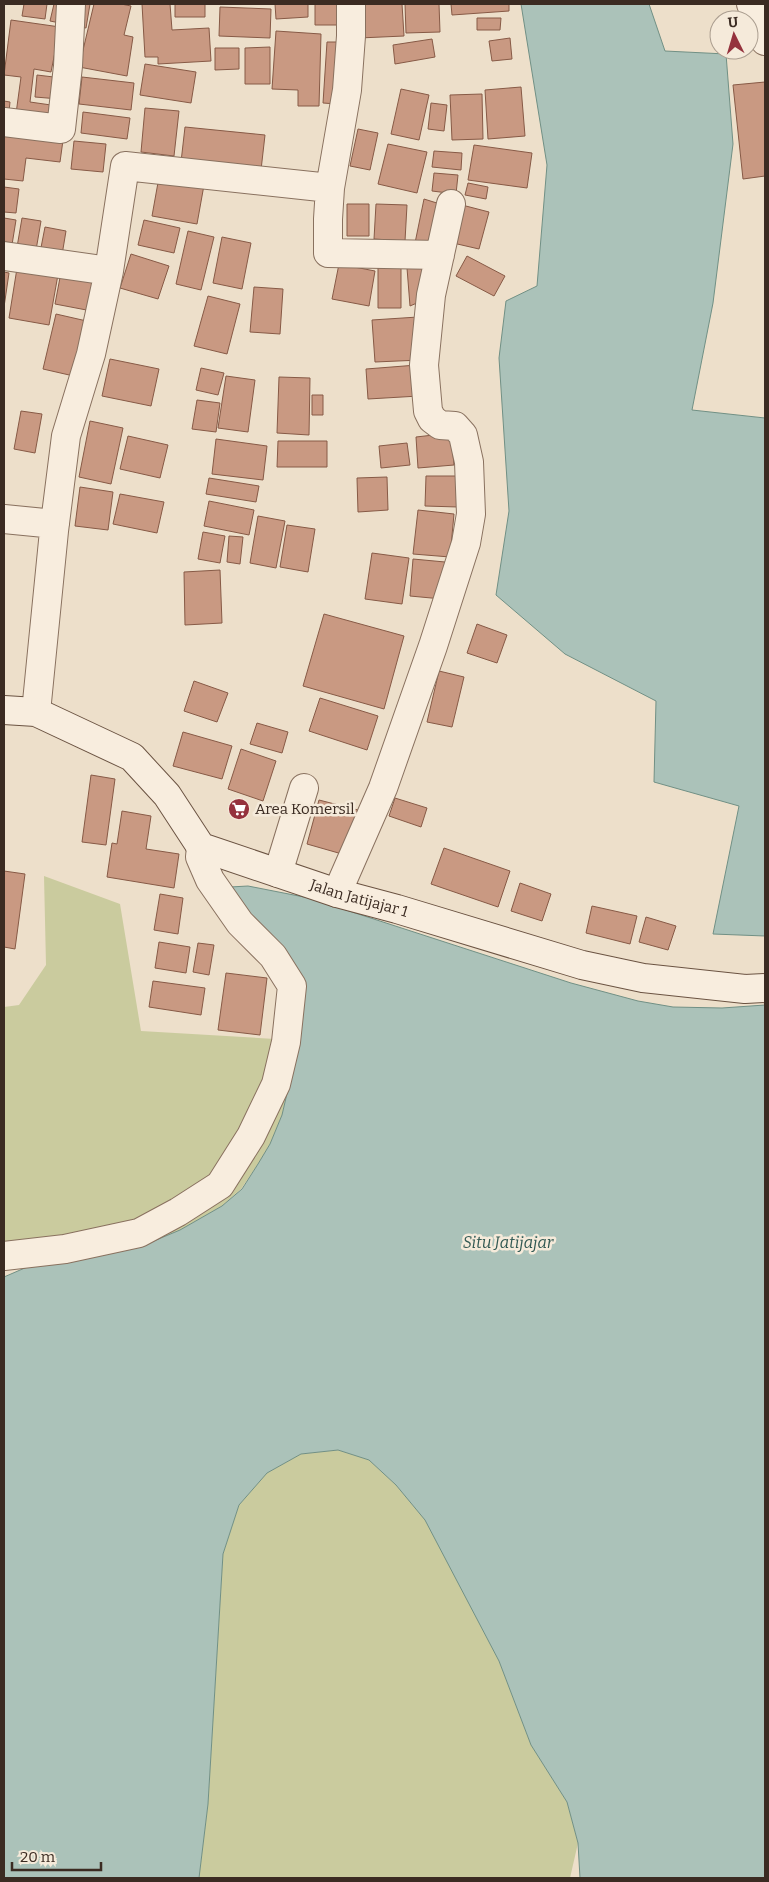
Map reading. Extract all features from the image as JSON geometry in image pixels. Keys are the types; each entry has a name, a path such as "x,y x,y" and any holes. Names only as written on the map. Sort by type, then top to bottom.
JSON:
{"street":[{"path":"4,122 60,129 68,66 71,4"},
{"path":"351,4 352,36 347,90 330,188 328,253 440,255"},
{"path":"751,4 765,41"},
{"path":"36,712 66,436 91,354 109,271 125,166 330,188"},
{"path":"337,893 383,788 433,646 466,542 471,514 469,462 463,436 454,426 440,425 432,419 428,411 424,364 431,295 451,204"},
{"path":"4,256 109,271"},
{"path":"4,519 55,524"},
{"path":"4,710 36,712 132,757 167,795 201,847 200,857 210,880 240,923 273,956 292,986 286,1042 276,1084 251,1136 220,1184 178,1212 139,1232 65,1249 4,1256"},
{"path":"278,873 304,788"},
{"name":"Jalan Jatijajar 1","path":"201,847 337,893 397,909 582,965 643,978 745,989 765,988"}],"green space":[{"path":"44,876 120,904 141,1031 292,1040 289,1084 282,1115 270,1144 241,1189 222,1206 180,1230 149,1243 101,1253 4,1250 4,1007 19,1005 46,965"},
{"path":"338,1450 369,1460 396,1485 425,1520 499,1661 531,1745 567,1802 578,1843 570,1878 199,1878 208,1804 223,1554 239,1505 267,1473 301,1454"}],"water":[{"path":"521,4 649,4 665,51 709,53 709,60 726,60 733,144 713,303 692,410 765,418 765,936 713,934 739,806 654,782 656,701 565,654 496,595 509,511 499,358 506,301 537,286 547,165"},
{"name":"Situ Jatijajar","path":"248,886 309,898 571,983 638,1001 673,1007 722,1008 765,1005 765,1878 580,1878 578,1843 567,1802 531,1745 499,1661 425,1520 396,1485 369,1460 338,1450 301,1454 267,1473 239,1505 223,1554 208,1804 199,1878 4,1878 4,1277 34,1264 149,1243 180,1230 222,1206 242,1189 258,1164 270,1144 282,1115 289,1085 296,1010 230,887"}],"building":[{"path":"24,4 47,4 45,19 22,16"},
{"path":"54,4 69,4 65,24 50,21"},
{"path":"77,4 90,4 86,28 74,26"},
{"path":"94,4 131,6 124,35 133,37 127,76 79,67"},
{"path":"142,4 170,4 172,30 209,28 211,61 158,64 158,57 145,57"},
{"path":"175,4 205,4 205,17 175,17"},
{"path":"275,4 308,4 308,17 276,19"},
{"path":"315,4 343,4 344,25 315,25"},
{"path":"358,4 402,4 404,36 359,38"},
{"path":"405,4 439,4 440,32 406,33"},
{"path":"451,4 509,4 509,11 452,15"},
{"path":"220,7 271,9 270,38 219,36"},
{"path":"477,18 501,18 500,30 477,30"},
{"path":"11,20 60,27 51,72 34,69 30,102 58,106 55,126 15,121 21,77 4,75"},
{"path":"276,31 321,34 319,106 298,106 298,90 272,89"},
{"path":"510,38 512,59 492,61 489,41"},
{"path":"432,39 435,57 395,64 393,45"},
{"path":"327,42 340,42 337,104 323,103"},
{"path":"270,47 270,84 245,84 245,48"},
{"path":"215,48 239,48 239,69 215,70"},
{"path":"145,64 196,72 191,103 140,95"},
{"path":"37,75 62,78 59,99 35,97"},
{"path":"82,77 134,83 131,110 79,104"},
{"path":"765,82 765,176 743,179 733,85"},
{"path":"521,87 525,136 488,139 485,90"},
{"path":"401,89 429,95 419,140 391,134"},
{"path":"482,94 483,139 452,140 450,95"},
{"path":"4,101 10,102 8,121 4,120"},
{"path":"431,103 447,105 444,131 428,129"},
{"path":"145,108 179,111 174,156 141,152"},
{"path":"83,112 130,118 127,139 81,133"},
{"path":"4,125 64,133 60,162 26,158 23,181 4,179"},
{"path":"185,127 265,135 261,170 181,162"},
{"path":"358,129 378,133 370,170 350,166"},
{"path":"74,141 106,144 103,172 71,169"},
{"path":"388,144 427,152 417,193 378,184"},
{"path":"474,145 532,153 527,188 468,180"},
{"path":"434,151 462,153 461,170 432,167"},
{"path":"434,173 458,175 456,194 432,191"},
{"path":"159,177 204,185 197,224 152,216"},
{"path":"468,183 488,187 486,199 465,195"},
{"path":"4,187 19,189 16,213 4,212"},
{"path":"424,199 440,204 432,250 415,243"},
{"path":"347,204 369,204 369,236 347,236"},
{"path":"376,204 407,205 405,241 374,239"},
{"path":"462,205 489,212 479,249 453,243"},
{"path":"4,218 16,220 11,251 4,250"},
{"path":"22,218 41,221 35,256 16,253"},
{"path":"144,220 180,228 174,253 138,245"},
{"path":"45,227 66,231 61,261 39,258"},
{"path":"188,231 214,237 201,290 176,284"},
{"path":"222,237 251,243 242,289 213,283"},
{"path":"131,254 169,266 158,299 120,288"},
{"path":"467,256 505,276 494,296 456,276"},
{"path":"18,262 59,269 49,325 9,318"},
{"path":"339,264 375,271 369,306 332,299"},
{"path":"378,265 401,265 401,308 378,308"},
{"path":"62,267 104,275 97,312 55,304"},
{"path":"407,268 424,268 426,299 410,306"},
{"path":"4,272 9,273 4,307"},
{"path":"254,287 283,289 280,334 250,332"},
{"path":"208,296 240,304 227,354 194,346"},
{"path":"56,314 91,322 78,377 43,369"},
{"path":"418,317 421,360 375,362 372,320"},
{"path":"110,359 159,369 151,406 102,396"},
{"path":"417,365 419,396 368,399 366,369"},
{"path":"201,368 224,373 218,395 196,390"},
{"path":"226,376 255,380 248,432 218,428"},
{"path":"279,377 310,378 309,435 277,433"},
{"path":"312,395 323,395 323,415 312,415"},
{"path":"197,400 220,403 216,432 192,429"},
{"path":"21,411 42,414 35,453 14,449"},
{"path":"90,421 123,428 111,484 79,477"},
{"path":"451,433 454,465 418,468 416,437"},
{"path":"128,436 168,445 160,478 120,469"},
{"path":"216,439 267,446 263,480 212,474"},
{"path":"278,441 327,441 327,467 277,467"},
{"path":"407,443 410,465 381,468 379,446"},
{"path":"426,476 458,476 458,507 425,506"},
{"path":"387,477 388,510 358,512 357,478"},
{"path":"209,478 259,486 256,502 206,494"},
{"path":"80,487 113,492 108,530 75,526"},
{"path":"120,494 164,502 157,533 113,524"},
{"path":"209,501 254,510 249,535 204,526"},
{"path":"418,510 454,514 450,557 413,554"},
{"path":"258,516 285,521 276,568 250,563"},
{"path":"287,525 315,529 308,572 280,567"},
{"path":"203,532 225,536 220,563 198,559"},
{"path":"229,536 243,537 240,564 227,562"},
{"path":"372,553 409,558 402,604 365,599"},
{"path":"413,559 445,562 442,599 410,596"},
{"path":"220,570 222,623 185,625 184,572"},
{"path":"324,614 404,636 384,709 303,686"},
{"path":"477,624 507,635 497,663 467,653"},
{"path":"439,671 464,677 452,727 427,722"},
{"path":"194,681 228,693 217,722 184,711"},
{"path":"320,698 378,716 367,750 309,731"},
{"path":"257,723 288,732 282,753 250,744"},
{"path":"183,732 232,746 222,779 173,766"},
{"path":"241,749 276,761 263,801 228,789"},
{"path":"91,775 115,779 106,845 82,842"},
{"path":"395,798 427,808 421,827 389,816"},
{"path":"319,800 362,811 349,856 307,844"},
{"path":"122,811 151,816 146,849 179,854 174,888 107,877 112,843 117,844"},
{"path":"444,848 510,871 498,907 431,884"},
{"path":"4,871 25,874 15,949 4,947"},
{"path":"520,883 551,894 542,921 511,911"},
{"path":"160,894 183,898 178,934 154,930"},
{"path":"592,906 637,916 630,944 586,933"},
{"path":"646,917 676,926 668,950 639,942"},
{"path":"159,942 190,947 186,973 155,968"},
{"path":"198,943 214,945 209,975 193,972"},
{"path":"226,973 267,978 260,1035 218,1030"},
{"path":"153,981 205,988 201,1015 149,1007"}],"place":[{"name":"Area Komersil","path":"239,809"}]}
